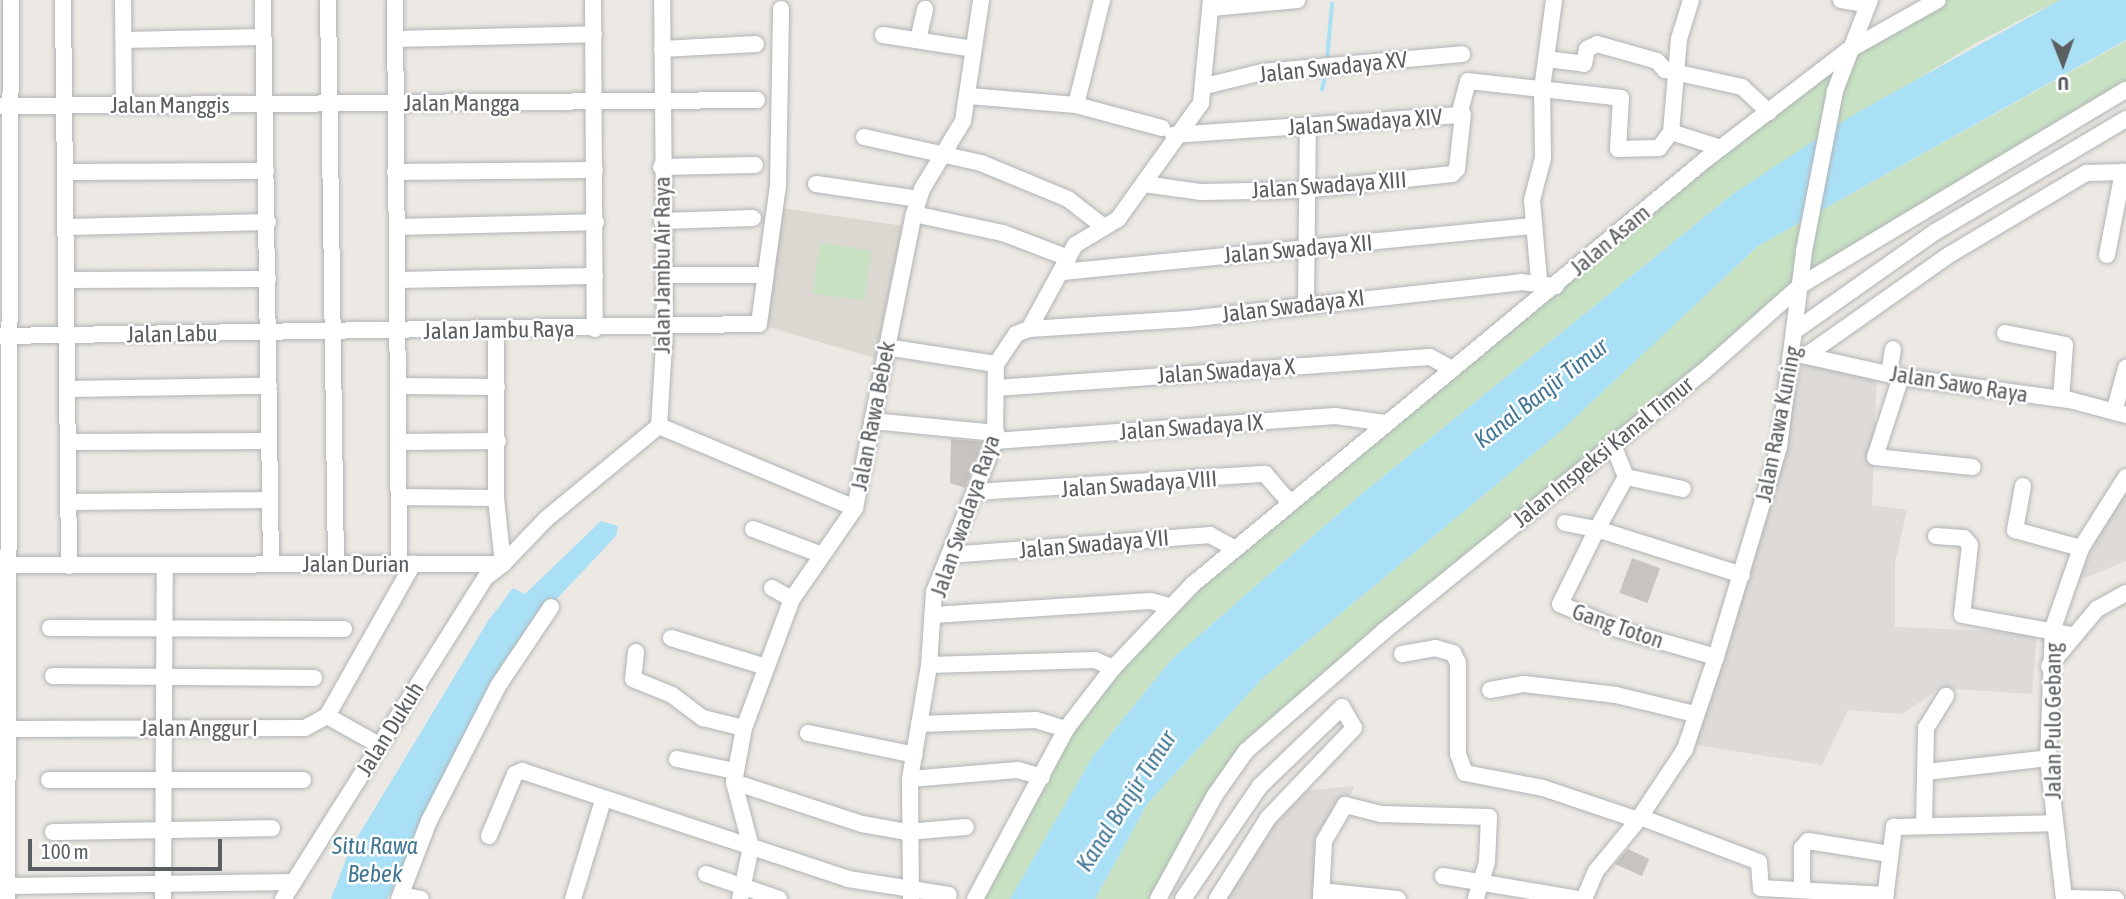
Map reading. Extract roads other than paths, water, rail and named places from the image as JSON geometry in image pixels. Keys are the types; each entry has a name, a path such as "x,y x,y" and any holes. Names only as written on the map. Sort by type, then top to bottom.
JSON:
{"street":[{"path":"11,0 5,106 4,565 7,893 164,882 294,882"},
{"path":"63,0 67,106 69,566"},
{"path":"123,0 124,106"},
{"path":"263,0 271,564"},
{"path":"328,0 336,563"},
{"path":"379,745 327,716 406,564 398,497 395,0"},
{"path":"593,0 596,104 595,329"},
{"name":"Jalan Jambu Air Raya","path":"661,427 666,275 661,167 662,0"},
{"name":"Jalan Rawa Bebek","path":"742,893 751,847 734,776 744,728 792,598 819,554 855,508 916,206 963,121 969,96 981,0"},
{"path":"1076,105 1102,0"},
{"path":"886,347 996,364 1016,334 1029,329 1081,238 1118,219 1144,184 1168,132 1200,103 1205,86 1211,4 1298,0"},
{"path":"1539,280 1532,200 1543,158 1542,89 1555,0"},
{"path":"1691,0 1679,39 1671,132 1721,148"},
{"path":"1841,0 1869,2"},
{"name":"Jalan Asam","path":"1292,500 1721,148 1847,51 1938,0"},
{"name":"Jalan Rawa Kuning","path":"1582,899 1596,871 1639,819 1685,749 1716,657 1774,465 1800,354 1796,330 1804,251 1835,91 1847,51 1869,2"},
{"name":"Jalan Jambu Raya","path":"333,332 665,330 759,324 778,186 781,9"},
{"path":"918,40 925,9"},
{"path":"395,39 594,34"},
{"path":"883,35 973,48"},
{"path":"124,40 263,37"},
{"path":"662,49 756,44"},
{"path":"1546,59 1581,65 1588,46 1597,44 1657,61 1662,69 1742,87 1769,112"},
{"name":"Jalan Swadaya XV","path":"1205,86 1317,66 1462,54"},
{"name":"Jalan Swadaya XIV","path":"969,96 1076,105 1168,132 1312,126 1463,114 1467,81 1621,98 1618,149 1659,148 1671,132"},
{"name":"Jalan Inspeksi Kanal Timur","path":"1158,899 1215,794 1246,751 1801,285 2126,90"},
{"name":"Jalan Mangga","path":"329,104 596,104 757,100"},
{"name":"Jalan Manggis","path":"5,106 329,104"},
{"name":"Jalan Swadaya XIII","path":"1144,184 1201,192 1313,190 1455,173 1463,114"},
{"path":"1796,330 1935,232 2126,119"},
{"path":"1310,303 1312,126"},
{"path":"864,137 981,163 1059,194 1104,227"},
{"path":"2076,148 2094,174"},
{"path":"661,167 755,165"},
{"path":"395,172 596,170"},
{"path":"67,172 266,171"},
{"path":"1800,354 1938,272 2094,174 2124,172 2107,255"},
{"path":"816,184 916,206 1003,233 1065,265"},
{"path":"662,221 753,218"},
{"path":"68,227 268,222"},
{"path":"397,227 596,222"},
{"name":"Jalan Swadaya XII","path":"1065,265 1535,226"},
{"path":"666,275 756,275"},
{"path":"398,280 595,276"},
{"path":"68,280 268,279"},
{"name":"Jalan Swadaya XI","path":"1029,329 1117,326 1539,280 1556,286"},
{"path":"496,330 496,498 503,564"},
{"name":"Jalan Labu","path":"5,336 333,332"},
{"path":"2005,333 2065,345 2061,399"},
{"path":"1893,349 1895,375 1875,457 1972,467"},
{"name":"Jalan Sawo Raya","path":"1800,354 1895,375 2061,399 2120,413"},
{"name":"Jalan Swadaya X","path":"996,388 1430,357 1453,369"},
{"name":"Jalan Swadaya Raya","path":"911,896 907,832 910,779 929,665 936,583 996,437 996,364"},
{"path":"2120,413 2126,368"},
{"path":"68,389 269,386"},
{"path":"399,386 497,387"},
{"name":"Jalan Swadaya IX","path":"872,421 996,437 1335,416 1386,423"},
{"path":"503,564 546,519 661,427 855,508"},
{"path":"68,442 269,441"},
{"path":"399,442 498,441"},
{"path":"1613,444 1626,477"},
{"name":"Jalan Swadaya VIII","path":"975,492 1265,474 1292,500"},
{"path":"1626,477 1683,489"},
{"path":"1597,529 1626,477"},
{"name":"Jalan Pulo Gebang","path":"2064,898 2048,758 2049,666 2053,628 2081,548 2126,477"},
{"path":"2023,486 2015,530 2081,548"},
{"path":"398,497 496,498"},
{"path":"68,502 270,500"},
{"path":"975,899 1066,729 1113,668 1170,606 1292,500"},
{"path":"1564,523 1597,529 1742,575"},
{"path":"752,529 819,554"},
{"name":"Gang Toton","path":"1597,529 1561,606 1716,657"},
{"name":"Jalan Swadaya VII","path":"949,555 1210,535 1235,549"},
{"path":"1936,536 1964,538 1970,545 1962,615 2053,628 2072,635"},
{"name":"Jalan Durian","path":"4,565 165,567 336,563 503,564"},
{"name":"Jalan Dukuh","path":"283,899 485,578 503,564"},
{"path":"163,899 165,567"},
{"path":"772,588 792,598"},
{"path":"2049,666 2072,635 2097,609 2126,593"},
{"path":"933,615 1151,601 1170,606"},
{"path":"421,899 400,897 429,821 498,686 551,607"},
{"path":"50,628 344,629"},
{"path":"671,638 766,667"},
{"path":"1402,654 1435,648 1452,653 1458,663 1458,754 1465,773 1543,788 1759,862 1760,893 1802,890 1885,897 1892,829 1924,825 2054,823"},
{"path":"636,652 633,679 671,695 703,718 744,728"},
{"path":"929,665 1095,660 1113,668"},
{"path":"52,676 314,678"},
{"path":"1490,690 1533,685 1616,695 1695,714"},
{"path":"1924,825 1926,728 1946,696"},
{"path":"1183,899 1260,786 1342,708 1354,728 1268,818 1217,899"},
{"name":"Jalan Anggur I","path":"6,729 305,728 327,716"},
{"path":"919,724 1036,720 1066,729"},
{"path":"808,733 915,755"},
{"path":"1926,772 2048,758"},
{"path":"677,759 734,776 850,821 907,832 966,827"},
{"path":"910,779 1018,770 1042,777"},
{"path":"489,836 515,774 522,771 603,800 911,896 949,895"},
{"path":"49,780 303,780"},
{"path":"573,899 603,800"},
{"path":"1398,899 1321,895 1325,836 1345,804 1381,814 1489,817 1488,862 1478,891"},
{"path":"53,832 272,828"},
{"path":"1802,890 1802,848 1808,841 1890,854"},
{"path":"706,874 742,893 779,899"},
{"path":"1443,876 1478,891 1582,899"},
{"path":"2064,898 2116,899"}],"water":[{"name":"Kanal Banjir Timur","path":"2060,0 2126,0 2126,40 1758,246 1561,431 1262,679 1148,803 1095,899 1010,899 1093,756 1171,660 1360,495 1733,194 1851,116"},
{"name":"Situ Rawa Bebek","path":"601,521 618,526 616,536 551,605 460,761 387,899 331,899 349,851 488,621 513,588 525,594"}],"waterway":[{"path":"1327,61 1332,4"},
{"path":"1322,90 1326,72"}]}
